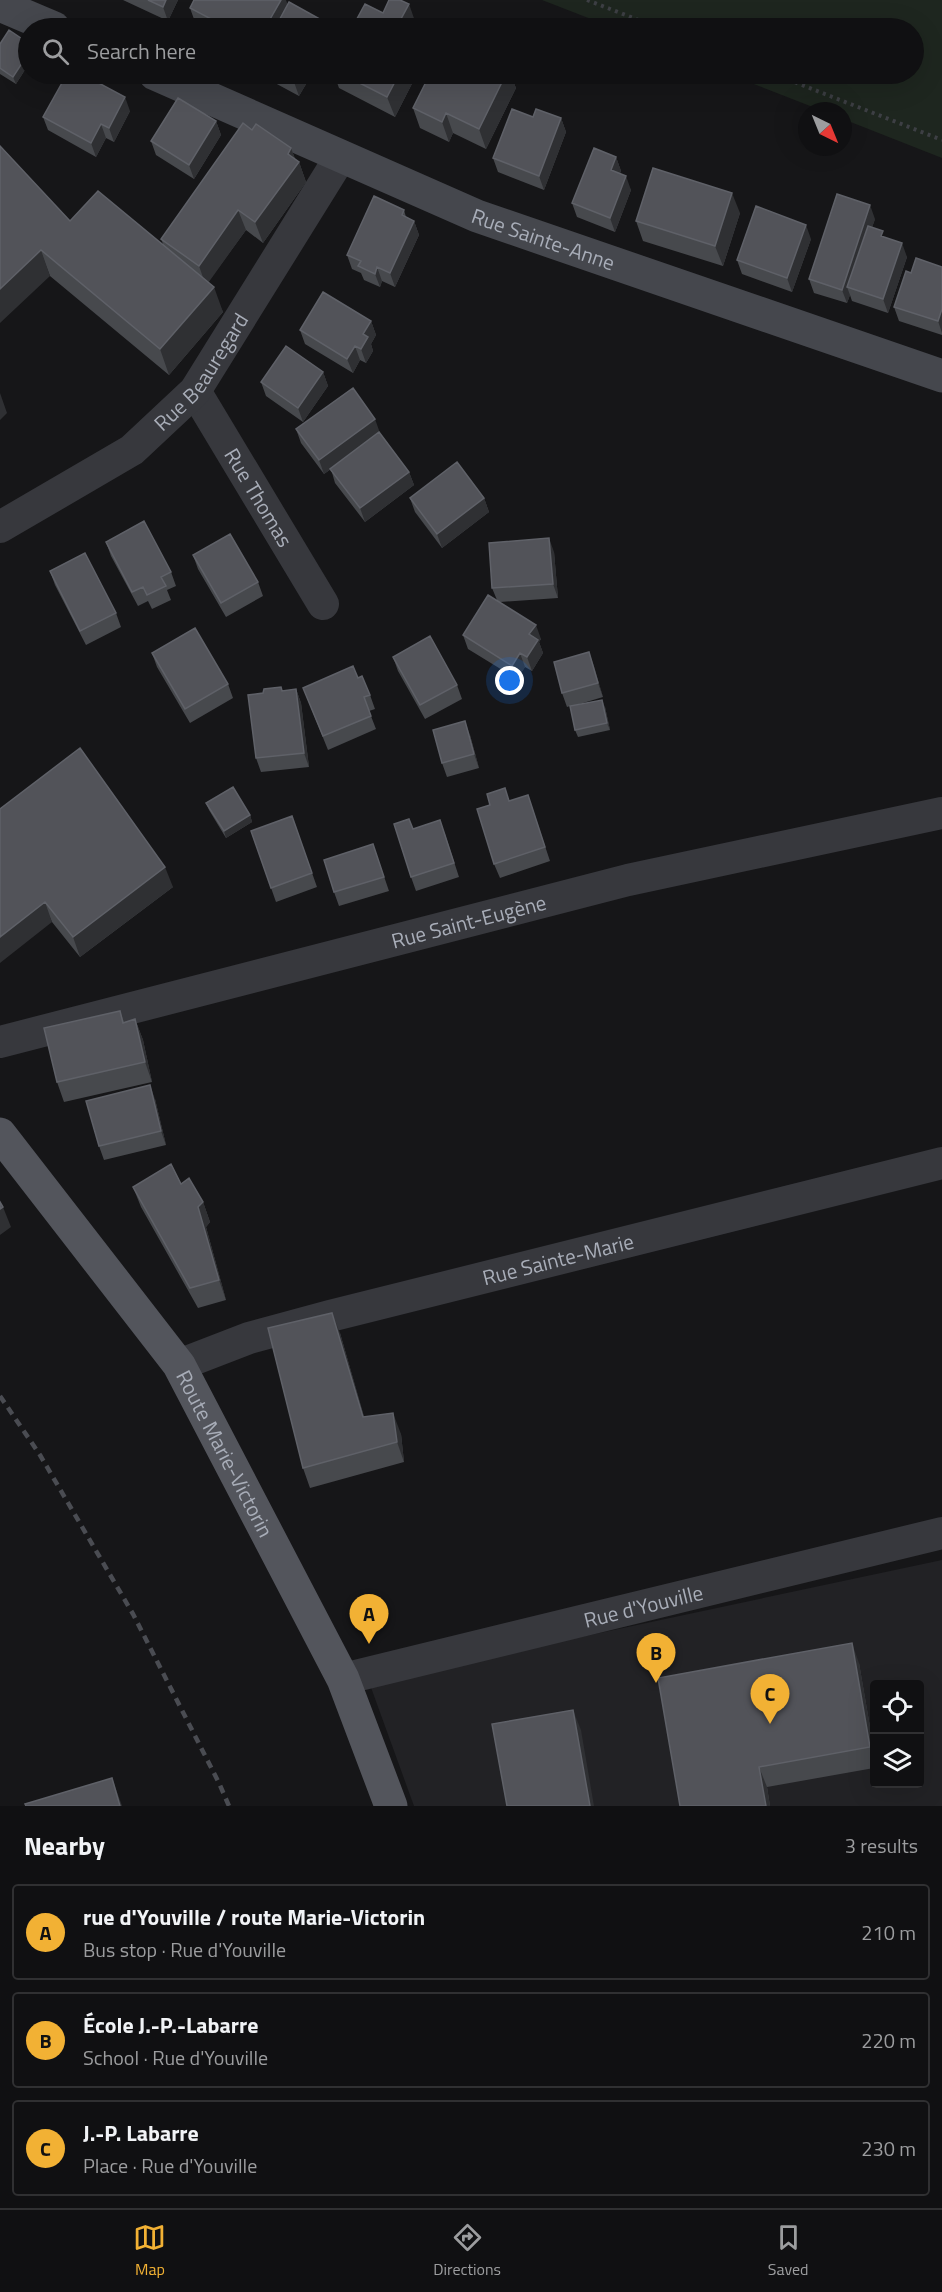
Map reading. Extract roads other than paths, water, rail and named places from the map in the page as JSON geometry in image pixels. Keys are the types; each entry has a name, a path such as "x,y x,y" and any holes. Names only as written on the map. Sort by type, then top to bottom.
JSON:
{"main road":[{"name":"Route Marie-Victorin","path":"0,1134 179,1365 343,1678 391,1806"}],"street":[{"path":"0,5 31,18"},
{"name":"Rue Sainte-Anne","path":"178,84 477,216 942,376"},
{"name":"Rue Beauregard","path":"0,527 132,450 195,391 341,156"},
{"name":"Rue Thomas","path":"195,391 323,604"},
{"name":"Rue Saint-Eugène","path":"0,1042 628,879 942,813"},
{"name":"Rue Sainte-Marie","path":"179,1365 249,1338 330,1316 942,1163"},
{"name":"Rue d'Youville","path":"343,1678 942,1533"}],"railway":[{"path":"0,1396 40,1455 133,1614 229,1806"}],"place":[{"name":"rue d'Youville / route Marie-Victorin","path":"369,1644"},
{"name":"École J.-P.-Labarre","path":"656,1683"},
{"name":"J.-P. Labarre","path":"770,1724"}]}
